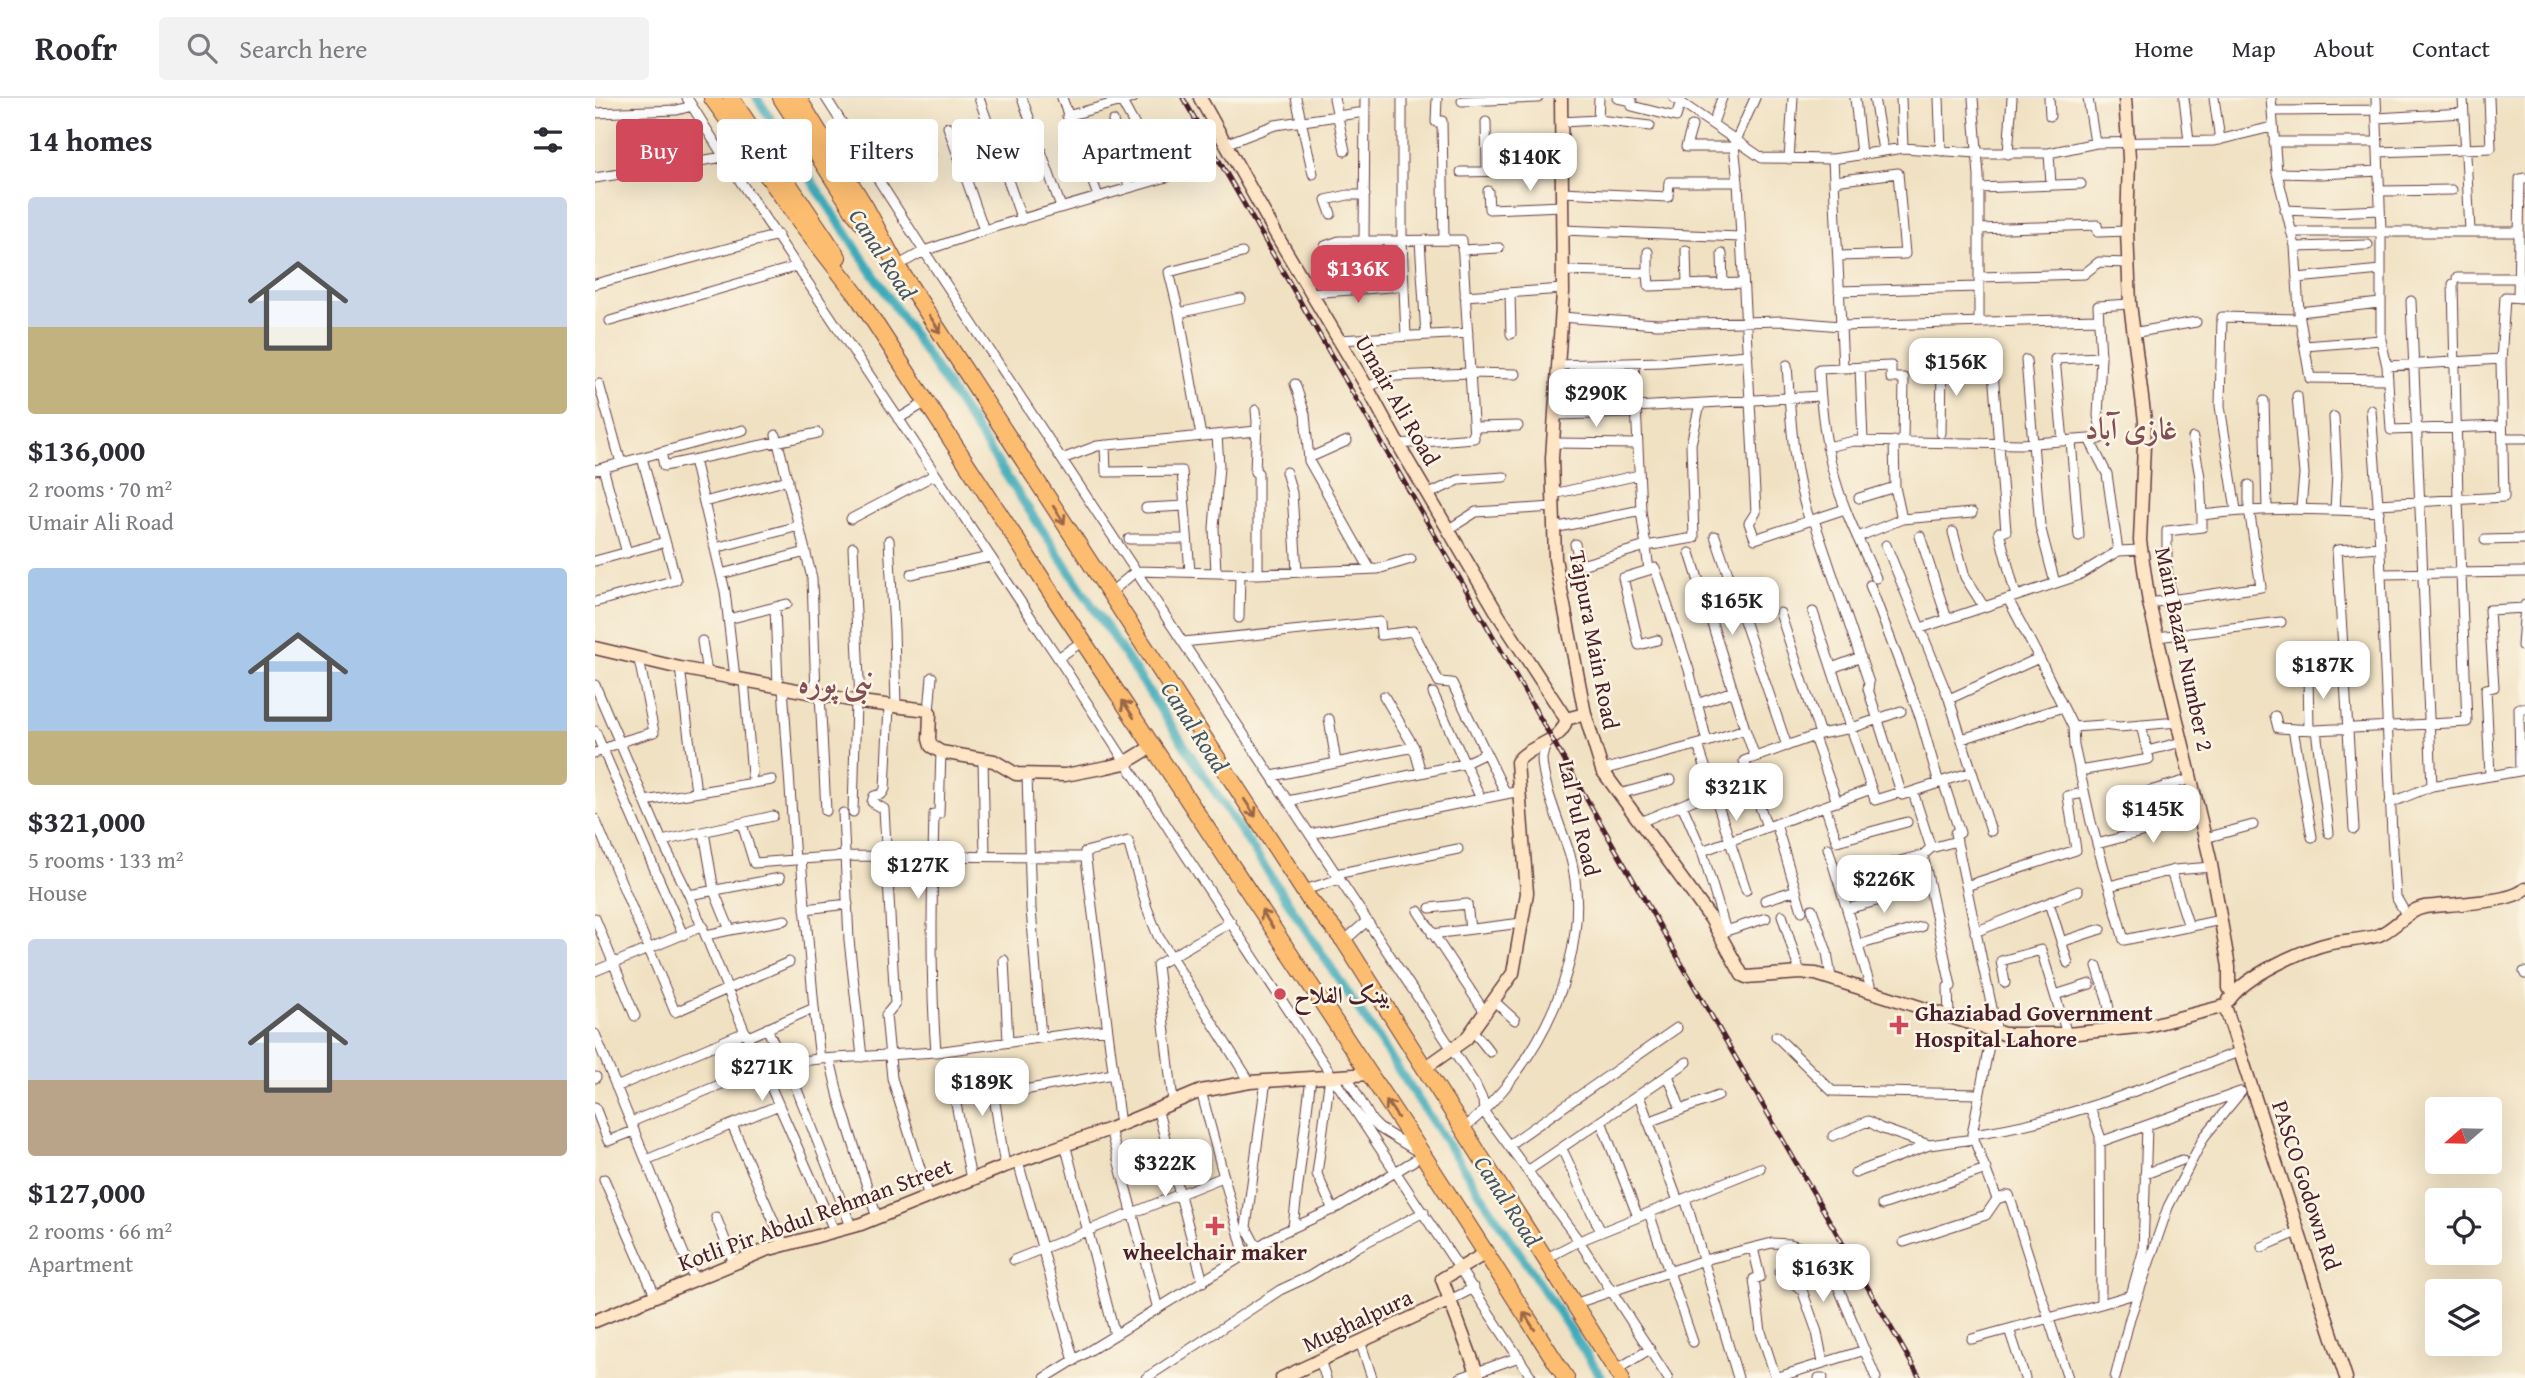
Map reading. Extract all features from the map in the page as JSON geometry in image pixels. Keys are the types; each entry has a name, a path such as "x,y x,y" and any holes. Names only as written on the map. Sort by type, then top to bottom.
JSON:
{"highway":[{"path":"712,98 801,223 856,294 928,401 1083,641 1423,1155 1566,1378"},
{"path":"731,98 838,255 856,294"},
{"path":"781,98 856,215 897,266"},
{"path":"798,98 866,208 897,266 1304,890 1344,942 1618,1374"}],"street":[{"path":"826,98 839,119"},
{"path":"979,98 1022,220"},
{"path":"1022,98 1061,207"},
{"path":"1062,98 1098,196"},
{"path":"1067,116 1133,98"},
{"name":"Umair Ali Road","path":"1200,98 1310,293 1499,616 1566,719"},
{"path":"1296,98 1313,174"},
{"path":"1334,98 1345,151"},
{"path":"1364,241 1365,98"},
{"path":"1402,98 1402,241 1406,337"},
{"path":"1437,98 1436,122 1442,121 1444,240"},
{"path":"1462,101 1538,98"},
{"name":"Tajpura Main Road","path":"1561,98 1563,289 1554,415 1553,508 1555,558 1585,714 1602,770 1723,934 1739,971 1746,977 1800,972"},
{"path":"1598,120 1599,98"},
{"path":"1617,98 1632,101 1632,106 1676,117 1684,101 1735,143 1762,158 1833,159 1903,148 1977,153 2049,153 2095,143 2220,140 2272,127"},
{"path":"1713,123 1722,98"},
{"path":"1755,98 1735,143 1756,512 1749,523 1755,539 1845,509"},
{"path":"1790,159 1793,98"},
{"path":"1855,98 1861,154"},
{"path":"1874,98 1883,150"},
{"path":"1901,98 1903,148"},
{"path":"1939,98 1941,150"},
{"path":"1973,98 1979,188 1979,322"},
{"path":"2008,154 2012,98"},
{"path":"2049,98 2049,116"},
{"path":"2088,98 2095,143"},
{"name":"Main Bazar Number 2","path":"2125,98 2130,304 2145,421 2141,550 2149,603 2205,838 2229,967 2229,988 2233,994"},
{"path":"2184,98 2189,141"},
{"path":"2214,98 2220,140"},
{"path":"2271,98 2277,173 2295,247 2300,316 2310,378 2388,379"},
{"path":"2376,98 2381,230 2381,340 2387,366 2391,430 2502,426"},
{"path":"2463,98 2470,232"},
{"path":"2378,152 2491,148 2489,98"},
{"path":"595,113 677,110 690,102 717,146"},
{"path":"1122,102 1131,119"},
{"path":"2272,111 2463,113"},
{"path":"1225,144 1275,125 1365,112"},
{"path":"1561,122 1598,120 1650,126"},
{"path":"1486,122 1487,172"},
{"path":"1692,126 1686,147 1735,143"},
{"path":"948,127 984,230"},
{"path":"2274,142 2378,142"},
{"path":"2049,153 2051,185"},
{"path":"595,177 717,158"},
{"path":"1833,159 1843,368"},
{"path":"1461,172 1562,170"},
{"path":"2277,173 2379,172"},
{"path":"1834,181 1898,173 1905,254 1838,256"},
{"path":"2202,515 2267,508 2378,508 2419,502 2504,497 2501,359 2505,297 2522,298 2519,278 2520,179 2525,178"},
{"path":"741,182 1125,763 1337,1076 1396,1173 1532,1378"},
{"path":"878,182 1453,1050 1475,1084 1484,1112 1579,1241 1668,1378"},
{"path":"1128,182 1129,187"},
{"path":"897,266 924,251 984,230 1146,182"},
{"path":"1562,192 1668,197 1669,182 1738,182"},
{"path":"1979,188 2081,184"},
{"path":"2380,191 2452,190"},
{"path":"1488,191 1489,209 1562,206"},
{"path":"1331,214 1326,200 1348,195 1365,195"},
{"path":"2285,210 2380,210"},
{"path":"1979,229 2097,225 2098,232 2127,231"},
{"path":"1562,230 1741,237"},
{"path":"2291,232 2519,232"},
{"path":"595,285 778,235"},
{"path":"1325,246 1339,241 1462,240 1474,438 1398,444"},
{"path":"1420,241 1426,335"},
{"path":"2295,247 2368,245"},
{"path":"1462,250 1499,248"},
{"path":"1686,250 1687,285"},
{"path":"1648,252 1649,286 1744,283"},
{"path":"1201,436 1169,272 1242,253"},
{"path":"1723,254 1723,284"},
{"path":"1839,291 2084,274 2099,262 2128,263"},
{"path":"610,321 798,266"},
{"path":"2297,278 2381,270"},
{"path":"1563,271 1648,273"},
{"path":"2275,716 2277,728 2293,729 2387,728 2467,722 2456,428 2455,281 2519,278"},
{"path":"1310,293 1404,286"},
{"path":"1465,296 1563,289"},
{"path":"1510,293 1511,334"},
{"path":"1179,313 1241,299"},
{"path":"2411,302 2432,786"},
{"path":"2236,510 2220,406 2222,317 2300,316 2380,303"},
{"path":"2091,443 2103,437 2098,416 2101,357 2098,306 2130,304"},
{"path":"1562,317 1657,324 1783,321 1840,326 2098,319"},
{"path":"2132,333 2196,322"},
{"path":"1338,341 1468,333"},
{"path":"2305,346 2381,340"},
{"path":"1557,365 1748,355"},
{"path":"2079,536 2055,359 2101,357"},
{"path":"2387,366 2501,359"},
{"path":"1926,363 1992,360 2003,531 2012,598 2073,727 2074,746 2084,793 2124,940 2221,920"},
{"path":"2026,360 2040,526 2055,583"},
{"path":"1634,363 1641,509 1649,570"},
{"path":"1941,433 1942,363"},
{"path":"1787,365 1794,461 1801,498 1812,521 1861,657 1902,796 1972,772"},
{"path":"1902,519 1895,487 1904,378 1891,378 1891,366 1819,369 1827,447 1845,509 1858,537 1960,833 1955,833 1997,1031"},
{"path":"1860,367 1863,441"},
{"path":"1367,387 1395,376 1516,374"},
{"path":"599,384 621,463"},
{"path":"1295,384 1305,414 1309,458 1370,569"},
{"path":"1554,415 1820,396"},
{"path":"2297,396 2304,474 2301,508"},
{"path":"898,419 928,401"},
{"path":"2264,401 2267,508"},
{"path":"1576,544 1581,565 1646,547 1694,538 1691,444 1699,404"},
{"path":"1256,410 1258,574"},
{"path":"2371,410 2396,897 2407,916"},
{"path":"2335,417 2335,510"},
{"path":"1473,427 1518,426"},
{"path":"627,553 599,469 743,430"},
{"path":"1062,460 1097,446 1257,431"},
{"path":"661,452 664,467 777,438 818,433"},
{"path":"1216,573 1214,528 1219,466 1217,435"},
{"path":"777,438 812,578 826,811"},
{"path":"2172,600 2167,570 2167,531 2202,527 2200,477 2193,438"},
{"path":"2503,438 2525,438"},
{"path":"1827,447 1844,442 1863,441 1999,444 2089,439 2107,474 2119,551"},
{"path":"1309,458 1347,441"},
{"path":"1553,443 1638,444"},
{"path":"1105,445 1107,472 1182,471 1190,572"},
{"path":"595,602 676,580 642,458"},
{"path":"694,460 721,573 752,775"},
{"path":"1286,472 1292,493 1297,572"},
{"path":"851,519 934,475"},
{"path":"1553,494 1640,475"},
{"path":"1429,494 1459,480 1504,477"},
{"path":"704,502 788,480"},
{"path":"2149,603 2260,587 2249,509 2249,485"},
{"path":"1859,498 1895,487"},
{"path":"1146,508 1185,506"},
{"path":"1449,529 1476,512 1553,508"},
{"path":"1554,527 1641,509"},
{"path":"1858,537 1902,519 1972,513"},
{"path":"715,548 799,526"},
{"path":"1953,532 1965,577 1984,607"},
{"path":"1715,536 1787,746"},
{"path":"1920,536 1947,619"},
{"path":"1129,539 1187,539"},
{"path":"2485,540 2525,539"},
{"path":"889,540 894,630 893,706 885,789 874,796 872,802 884,809 895,1004 885,1015 892,1079 929,1197"},
{"path":"595,561 665,542"},
{"path":"1886,545 1949,699 1991,831"},
{"path":"853,547 858,701 846,856 862,1057"},
{"path":"2354,829 2337,550 2380,547"},
{"path":"1921,628 2077,576 2119,551 2141,550"},
{"path":"721,573 806,552"},
{"path":"1690,553 1755,757"},
{"path":"911,574 990,557"},
{"path":"1110,593 1136,571 1258,574 1370,569 1411,559"},
{"path":"1657,640 1639,645 1623,578 1655,568 1689,670 1713,792 1746,890"},
{"path":"2381,574 2525,572"},
{"path":"1239,618 1240,573"},
{"path":"728,618 787,604"},
{"path":"775,607 814,1008 825,1059 877,1218"},
{"path":"2490,776 2486,690 2494,687 2489,610 2525,607 2522,646"},
{"path":"1813,612 1875,800 1901,792"},
{"path":"1780,613 1837,802"},
{"path":"1183,642 1380,622 1381,635 1413,631 1439,682 1452,682 1506,794"},
{"path":"2157,638 2281,622"},
{"path":"702,641 707,673"},
{"path":"1058,658 1083,641"},
{"path":"595,648 680,668 858,701 929,711"},
{"path":"1832,668 1861,657"},
{"path":"1949,699 2039,657"},
{"path":"599,750 654,732 639,660"},
{"path":"680,668 696,792"},
{"path":"2308,674 2313,729 2329,833"},
{"path":"932,677 929,741 931,746 941,752 994,761 1013,773 1065,775 1125,763 1153,746"},
{"path":"595,685 834,1230"},
{"path":"1697,704 1733,691"},
{"path":"1433,693 1481,799"},
{"path":"1384,696 1414,747 1421,773"},
{"path":"1962,739 2063,708"},
{"path":"2390,803 2432,786 2522,771 2519,708 2525,708"},
{"path":"1831,978 1828,952 1796,890 1744,761 1817,735 1852,729 1902,711"},
{"path":"1566,719 1585,714"},
{"path":"1329,719 1336,762"},
{"name":"Lal Pul Road","path":"1462,1129 1484,1112 1514,1077 1546,1026 1572,956 1577,903 1571,859 1545,776 1542,756 1547,742 1565,726 1566,719"},
{"path":"2073,727 2178,722"},
{"path":"2080,771 2149,759 2141,725"},
{"path":"1602,770 1702,744 1745,729"},
{"path":"2293,729 2312,837"},
{"path":"595,730 599,750 683,934"},
{"path":"1425,1068 1453,1050 1473,1031 1513,973 1527,893 1517,762 1521,756 1547,742"},
{"path":"2147,751 2182,742"},
{"path":"1272,776 1414,747"},
{"path":"936,1052 933,1014 933,856 934,814 939,814 941,752"},
{"path":"1288,801 1465,763 1486,753"},
{"path":"983,759 985,856"},
{"path":"1027,775 1041,1037"},
{"path":"2126,799 2191,779"},
{"path":"645,801 772,780"},
{"path":"1619,794 1671,780"},
{"path":"1702,851 1871,789"},
{"path":"1310,834 1520,791"},
{"path":"1640,822 1713,792"},
{"path":"1913,792 1927,851 1951,986 1948,987 1949,1016"},
{"path":"1966,886 2076,850 2068,796 2084,793"},
{"path":"1682,805 1702,851 1723,934 1766,918"},
{"path":"1825,806 1837,841 1907,822"},
{"path":"662,841 773,816"},
{"path":"2097,844 2200,816"},
{"path":"595,819 675,1012 789,962"},
{"path":"742,824 754,863 846,856 1086,857"},
{"path":"2205,838 2253,825"},
{"path":"704,832 714,891 730,930"},
{"path":"1158,1309 1132,1212 1115,1127 1113,1074 1086,852 1128,841 1151,923 1250,1082"},
{"path":"1837,878 1957,841"},
{"path":"1828,848 1872,992"},
{"path":"1304,890 1338,876 1458,849"},
{"path":"2109,886 2171,871 2211,867"},
{"path":"2171,871 2189,927"},
{"path":"689,895 780,878"},
{"path":"1765,901 1796,890"},
{"path":"1783,915 1800,972 1831,978 2004,1034 2067,1034 2147,1026 2225,1006 2233,994 2272,967 2304,951 2377,935 2423,908 2511,897 2525,890"},
{"path":"1847,909 1914,891"},
{"path":"1975,932 2078,891"},
{"path":"2049,903 2068,963"},
{"path":"805,909 848,904"},
{"path":"1430,908 1467,904 1470,929"},
{"path":"1418,911 1486,1014"},
{"path":"595,918 635,1016"},
{"path":"595,971 683,934 730,930 785,920"},
{"path":"1344,942 1367,921"},
{"path":"1173,1101 1157,965 1231,922"},
{"path":"1432,934 1522,923"},
{"path":"1858,945 1921,927"},
{"path":"2061,942 2101,929"},
{"path":"2005,983 2001,961 2041,950 2067,1034"},
{"path":"1004,960 1008,1042"},
{"path":"2097,966 2108,999 2113,1029"},
{"path":"2055,995 2090,984"},
{"path":"1494,1002 1515,1020"},
{"name":"PASCO Godown Rd","path":"2225,1006 2241,1051 2247,1090 2300,1231 2346,1378"},
{"path":"616,1087 814,1008"},
{"path":"767,1028 782,1062"},
{"path":"1510,1144 1677,1028"},
{"path":"851,1226 790,1072 791,1064 800,1060 936,1052 1107,1029"},
{"path":"1473,1031 1490,1052"},
{"path":"1997,1031 1990,1040 1973,1137 1997,1199"},
{"path":"595,1034 694,1279"},
{"path":"1776,1036 1832,1091 1979,1094"},
{"path":"1855,1173 1929,1145 2014,1129 2090,1107 2241,1051"},
{"path":"1529,1170 1687,1062"},
{"path":"989,1065 1011,1164 1042,1248 1074,1361"},
{"path":"595,1107 608,1141 632,1126 762,1067"},
{"path":"1013,1092 1113,1074"},
{"name":"Kotli Pir Abdul Rehman Street","path":"596,1318 734,1262 877,1218 971,1179 1115,1127 1201,1091 1266,1080 1369,1074"},
{"path":"1668,1075 1681,1110"},
{"path":"1045,1378 1257,1248 1293,1227 1333,1210 1423,1155 1378,1128 1337,1076"},
{"path":"1333,1210 1317,1174 1337,1076"},
{"path":"1293,1227 1311,1077"},
{"path":"1257,1248 1246,1227 1266,1080"},
{"path":"952,1084 971,1179"},
{"path":"2100,1142 2247,1090"},
{"path":"2115,1378 2130,1318 2168,1207 2204,1137 2247,1090"},
{"path":"1201,1091 1245,1256"},
{"path":"1639,1096 1704,1260 1738,1378"},
{"path":"1648,1122 1718,1096"},
{"path":"646,1160 779,1105"},
{"path":"2090,1107 2100,1142 2101,1304"},
{"path":"1157,1108 1203,1282"},
{"path":"1601,1121 1638,1217"},
{"path":"1833,1136 1868,1121 1880,1128 1929,1145"},
{"path":"732,1125 784,1245"},
{"path":"1972,1339 2131,1295 2143,1252 2147,1126"},
{"path":"1065,1144 1115,1335"},
{"path":"1562,1149 1601,1232"},
{"path":"2145,1174 2182,1160"},
{"path":"1545,1259 1579,1241 1760,1168"},
{"path":"1882,1205 1986,1169"},
{"path":"1014,1260 1223,1177"},
{"path":"604,1180 655,1295"},
{"path":"1904,1242 1986,1215 1997,1199 2009,1195 2068,1378"},
{"path":"1146,1378 1280,1290 1424,1212"},
{"path":"1649,1213 1693,1342"},
{"path":"716,1217 734,1262"},
{"path":"2262,1247 2300,1231"},
{"path":"1574,1304 1704,1260 1772,1243 1790,1244 1825,1255 1876,1378"},
{"path":"1753,1248 1760,1277 1754,1279 1761,1332 1775,1378 1865,1350"},
{"path":"1479,1376 1442,1279 1486,1253"},
{"path":"1779,1272 1802,1290 1817,1332 1823,1363"},
{"path":"1450,1300 1474,1288"},
{"name":"Mughalpura","path":"1282,1378 1450,1300"},
{"path":"2009,1329 2025,1378"},
{"path":"1360,1341 1372,1378"},
{"path":"1618,1374 1650,1349"},
{"path":"1460,1378 1479,1376 1518,1357"},
{"path":"1320,1360 1326,1378"}],"waterway":[{"name":"Canal Road","path":"757,98 1602,1378"}],"railway":[{"path":"1183,98 1920,1378"}],"place":[{"name":"بینک الفلاح","path":"1280,994"},
{"name":"Ghaziabad Government Hospital Lahore","path":"1899,1025"},
{"name":"wheelchair maker","path":"1215,1226"}],"district":[{"name":"غازى آباد","path":"2131,428"},
{"name":"نبی پورہ","path":"836,682"}]}
